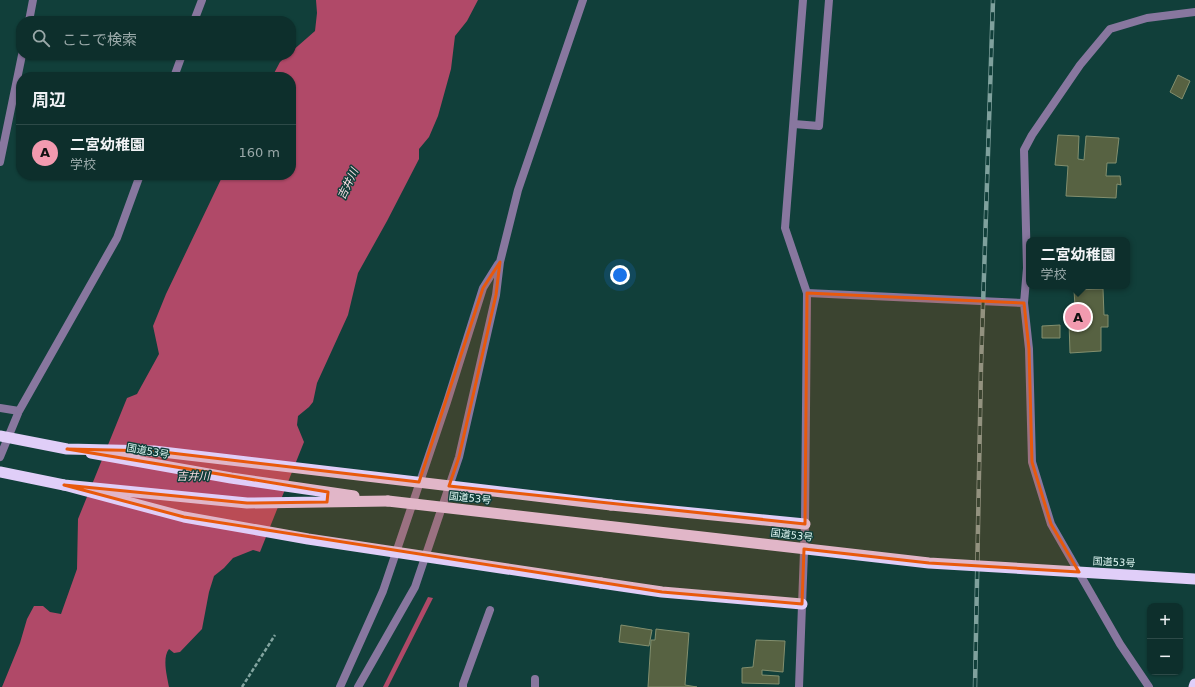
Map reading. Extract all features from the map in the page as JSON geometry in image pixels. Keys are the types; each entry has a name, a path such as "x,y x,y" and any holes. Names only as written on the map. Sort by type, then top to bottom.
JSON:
{"highway":[{"name":"国道53号","path":"0,436 230,478 388,501 929,563 1195,579"},
{"path":"67,448 154,451 611,505 805,524"},
{"name":"国道53号","path":"0,472 64,485 247,503 388,501"},
{"path":"64,485 184,517 308,539 662,592 802,604"}],"street":[{"path":"30,16 33,0"},
{"path":"196,16 202,0"},
{"path":"358,687 415,587 459,457 496,294 500,262 518,190 584,0"},
{"path":"799,687 805,524 807,293 785,228 803,0"},
{"path":"794,124 819,126 829,0"},
{"path":"1026,237 1024,150 1032,135 1080,65 1110,29 1147,18 1195,12"},
{"path":"19,72 21,60"},
{"path":"176,72 180,60"},
{"path":"0,162 16,84"},
{"path":"0,457 19,412 117,238 138,180"},
{"path":"340,687 383,591 483,288 500,262"},
{"path":"1026,280 1024,303 1029,349 1032,462 1051,524 1120,644 1149,687"},
{"path":"807,293 1024,303"},
{"path":"0,408 19,412"},
{"path":"464,687 490,610"}],"path":[{"path":"242,687 275,635"}],"highlighted area":[{"path":"500,262 496,295 459,457 449,486 805,524 807,293 1024,303 1029,349 1032,462 1051,524 1079,572 929,563 804,549 802,604 662,592 184,517 64,485 247,503 327,502 328,492 67,449 154,451 419,482 483,288"}],"water":[{"name":"吉井川","path":"316,0 478,0 467,21 455,36 451,69 438,116 429,137 419,149 419,159 358,273 348,315 317,383 313,402 298,416 297,425 304,442 260,552 253,550 233,558 214,576 209,592 202,629 180,652 174,653 169,649 167,653 165,662 169,687 2,687 20,643 27,619 34,606 43,606 50,612 61,614 77,569 78,519 127,398 137,394 159,354 153,326 166,294 221,180 296,180 296,72 275,72 282,60 296,60 296,48 315,31 317,13"},
{"path":"428,597 433,598 388,687 383,687"}],"building":[{"path":"1178,75 1190,81 1182,99 1170,92"},
{"path":"1058,135 1079,136 1078,159 1084,160 1086,136 1119,138 1116,163 1107,163 1106,176 1120,176 1121,185 1117,184 1116,198 1066,196 1068,166 1055,165"},
{"path":"1103,289 1104,315 1108,315 1108,327 1101,327 1101,351 1070,353 1069,322 1076,322 1074,290"},
{"path":"1060,325 1060,338 1042,338 1042,326"},
{"path":"621,625 652,630 649,646 619,642"},
{"path":"656,629 689,633 685,685 697,687 648,687 651,640 655,640"},
{"path":"756,640 785,641 783,672 762,670 762,675 779,676 779,684 742,683 742,668 753,667"}],"railway":[{"path":"975,687 981,367 993,0"}],"place":[{"name":"二宮幼稚園","path":"1078,317"}]}
